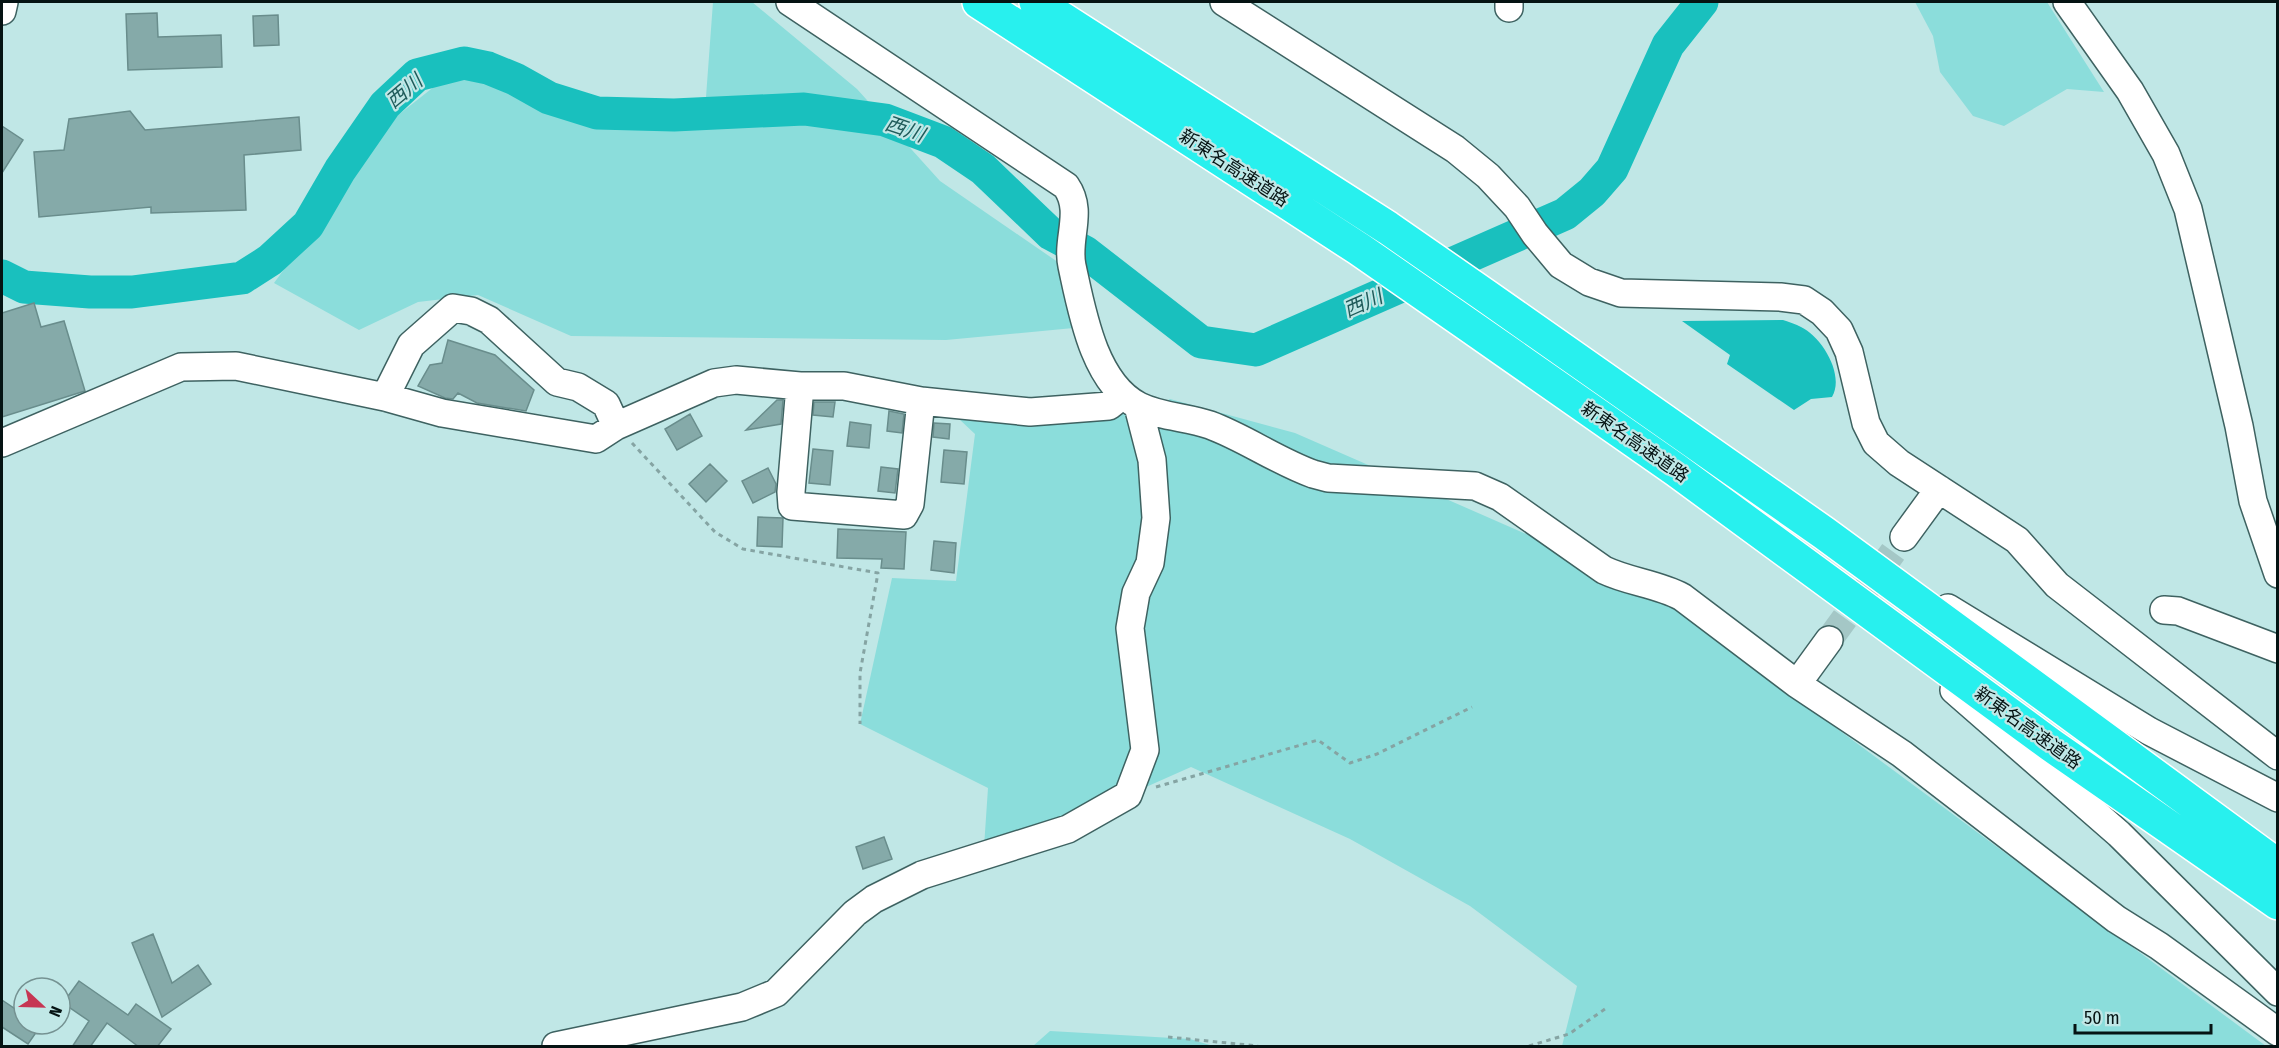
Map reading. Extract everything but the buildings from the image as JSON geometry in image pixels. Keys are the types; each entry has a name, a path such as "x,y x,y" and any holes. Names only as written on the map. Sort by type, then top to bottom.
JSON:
{"highway":[{"name":"新東名高速道路","path":"979,2 1359,249 1676,470 2051,745 2277,903"},
{"name":"新東名高速道路","path":"1036,2 1388,228 1486,296 1824,533 2277,866"}],"street":[{"path":"2,11 4,2"},
{"path":"790,2 1066,186 1075,203 1071,264 1096,355 1113,386 1131,400 1208,424 1299,469 1328,478 1464,483 1488,490 1604,570 1620,578 1668,590 1682,597 1797,684 1878,736 2096,904 2168,952 2277,1032"},
{"path":"1224,2 1455,149 1488,176 1517,207 1535,234 1561,265 1589,282 1621,293 1780,297 1804,300 1822,312 1839,330 1849,352 1866,423 1876,443 1899,463 2017,540 2057,585 2277,756"},
{"path":"2067,2 2130,91 2166,154 2188,209 2239,426 2253,501 2277,574"},
{"path":"384,397 411,345 453,308 471,311 489,320 557,382 578,387 606,404 616,426"},
{"path":"2,443 181,368 237,366 384,397 442,413 596,439 616,426 714,383 736,380 800,386 844,386 921,400 1030,412 1109,406 1131,400"},
{"path":"800,386 791,492 792,506 904,515 910,504 921,400"},
{"path":"556,1047 742,1007 776,993 855,912 874,899 922,875 1068,829 1128,795 1145,750 1130,628 1136,593 1150,563 1156,518 1152,460 1131,400"},
{"path":"1904,537 1939,489"},
{"path":"1824,533 2148,731 2277,798"},
{"path":"1837,589 2119,834 2277,992"},
{"path":"2164,610 2178,612 2277,649"},
{"path":"1797,684 1829,640"}],"path":[{"path":"616,426 715,532 742,549 878,573 860,673 860,724"},
{"path":"1128,795 1318,741 1350,763 1377,754 1472,707"},
{"path":"1529,1047 1569,1034 1605,1009"},
{"path":"1168,1036 1258,1047"}],"shaded area":[{"path":"713,2 752,2 857,89 940,181 1065,267 1084,327 946,340 571,336 478,295 418,302 359,330 274,283 397,116 464,63 597,113 706,97"},
{"path":"1915,2 2047,2 2104,92 2067,89 2004,126 1973,116 1940,72 1933,36"},
{"path":"1783,320 1809,332 1823,348 1836,378 1832,397 1811,399 1794,410 1727,364 1730,355 1682,321"},
{"path":"1170,399 1295,433 1643,585 2266,1046 1562,1046 1577,986 1470,906 1350,839 1191,767 1128,795 984,847 988,788 860,724 892,578 956,581 975,434 942,403 1094,413 1151,407"},
{"path":"1050,1031 1190,1039 1213,1046 1033,1046"}],"waterway":[{"name":"西川","path":"2,276 24,287 90,292 132,292 242,278 270,260 308,225 340,170 385,105 417,75 464,63 488,68 515,79 549,98 597,113 674,115 804,109 885,120 943,142 983,169 1051,234 1085,252 1201,342 1256,350 1565,214 1592,192 1612,169 1668,45 1702,2"}],"tunnel":[{"path":"1829,640 1904,537"}]}
